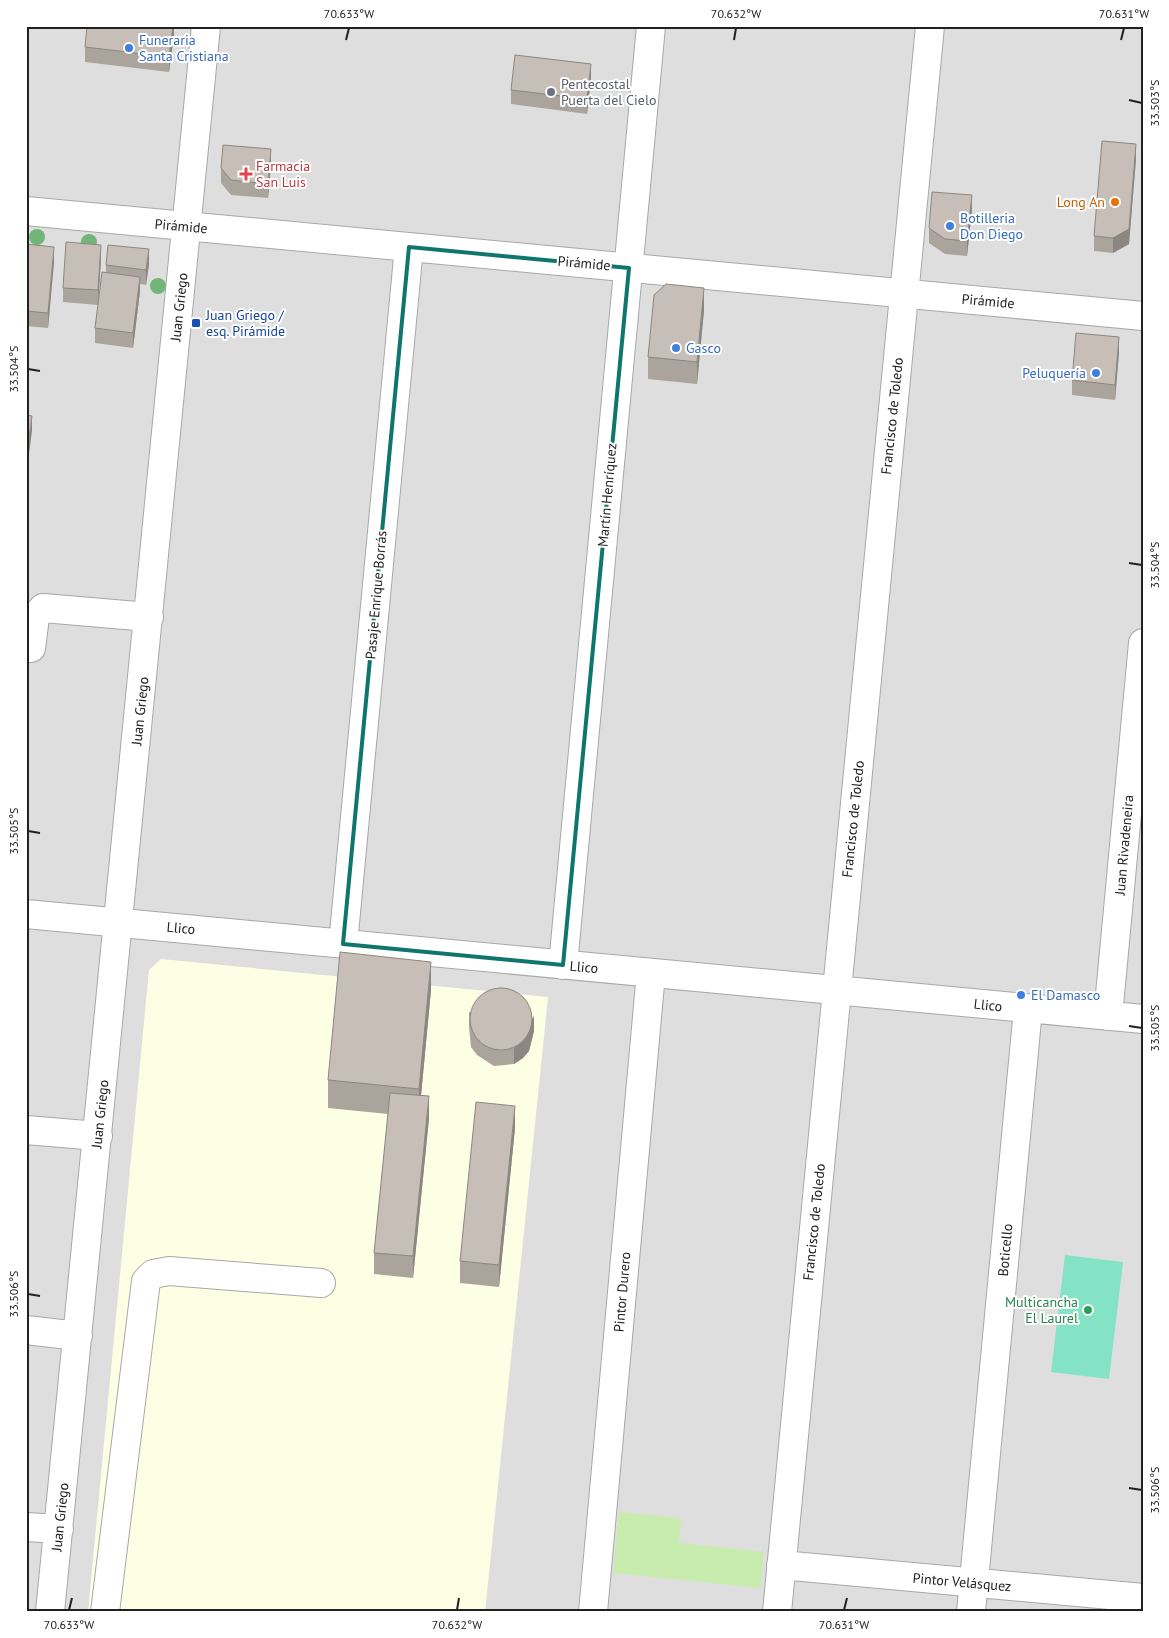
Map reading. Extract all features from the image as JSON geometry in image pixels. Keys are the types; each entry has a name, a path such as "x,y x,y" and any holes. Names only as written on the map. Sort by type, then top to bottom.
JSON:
{"street":[{"name":"Juan Griego","path":"50,1612 206,26"},
{"name":"Martín Henríquez","path":"563,965 651,26"},
{"name":"Francisco de Toledo","path":"777,1612 930,26"},
{"name":"Pirámide","path":"26,211 1143,316"},
{"name":"Pasaje Enrique Borrás","path":"343,944 409,247"},
{"path":"31,648 35,617 43,608 149,617"},
{"name":"Juan Rivadeneira","path":"1108,1016 1143,644"},
{"name":"Llico","path":"26,914 1143,1019"},
{"name":"Pintor Durero","path":"592,1612 651,973"},
{"name":"Boticello","path":"971,1612 1028,1009"},
{"path":"26,1130 98,1136"},
{"path":"105,1612 146,1281 153,1274 169,1271 321,1283"},
{"path":"26,1330 78,1336"},
{"path":"26,1527 59,1529"},
{"name":"Pintor Velásquez","path":"781,1565 1143,1598"}],"highlighted area":[{"path":"409,247 629,268 563,965 343,944"}],"shaded area":[{"path":"26,26 1143,26 1143,1612 26,1612"},
{"path":"161,959 548,997 485,1612 88,1612 149,970"}],"green space":[{"path":"1065,1255 1123,1262 1109,1379 1051,1372"},
{"path":"619,1512 681,1518 679,1543 764,1552 760,1588 613,1573"}],"building":[{"path":"87,26 173,26 169,57 85,47"},
{"path":"515,55 591,64 587,99 511,90"},
{"name":"Long An","path":"1102,141 1136,144 1129,229 1113,238 1094,236"},
{"path":"223,145 271,149 268,184 231,180 221,168"},
{"name":"Botilleria Don Diego","path":"932,192 972,195 967,241 945,239 929,228"},
{"path":"66,242 101,245 98,290 63,288"},
{"path":"26,244 54,247 48,313 26,311"},
{"path":"108,245 149,249 146,270 106,265"},
{"path":"102,272 140,277 133,333 95,328"},
{"name":"Gasco","path":"666,284 704,288 697,362 648,357 654,295"},
{"path":"1076,333 1119,337 1115,385 1072,380"},
{"path":"26,415 32,416 26,461"},
{"path":"340,952 431,962 419,1089 328,1080"},
{"path":"495,988 507,988 523,997 530,1007 532,1019 530,1031 523,1041 507,1050 495,1050 484,1045 475,1036 470,1025 470,1013 475,1002 484,993"},
{"path":"390,1093 429,1096 413,1256 374,1253"},
{"path":"476,1102 515,1106 499,1265 460,1261"}],"place":[{"name":"Funeraria Santa Cristiana","path":"129,48"},
{"name":"Pentecostal Puerta del Cielo","path":"551,92"},
{"name":"Farmacia San Luis","path":"246,174"},
{"name":"Long An","path":"1115,202"},
{"name":"Botilleria Don Diego","path":"950,226"},
{"name":"Juan Griego / esq. Pirámide","path":"196,323"},
{"name":"Gasco","path":"676,348"},
{"name":"Peluquería","path":"1096,373"},
{"name":"El Damasco","path":"1021,995"},
{"name":"Multicancha El Laurel","path":"1088,1310"}]}
